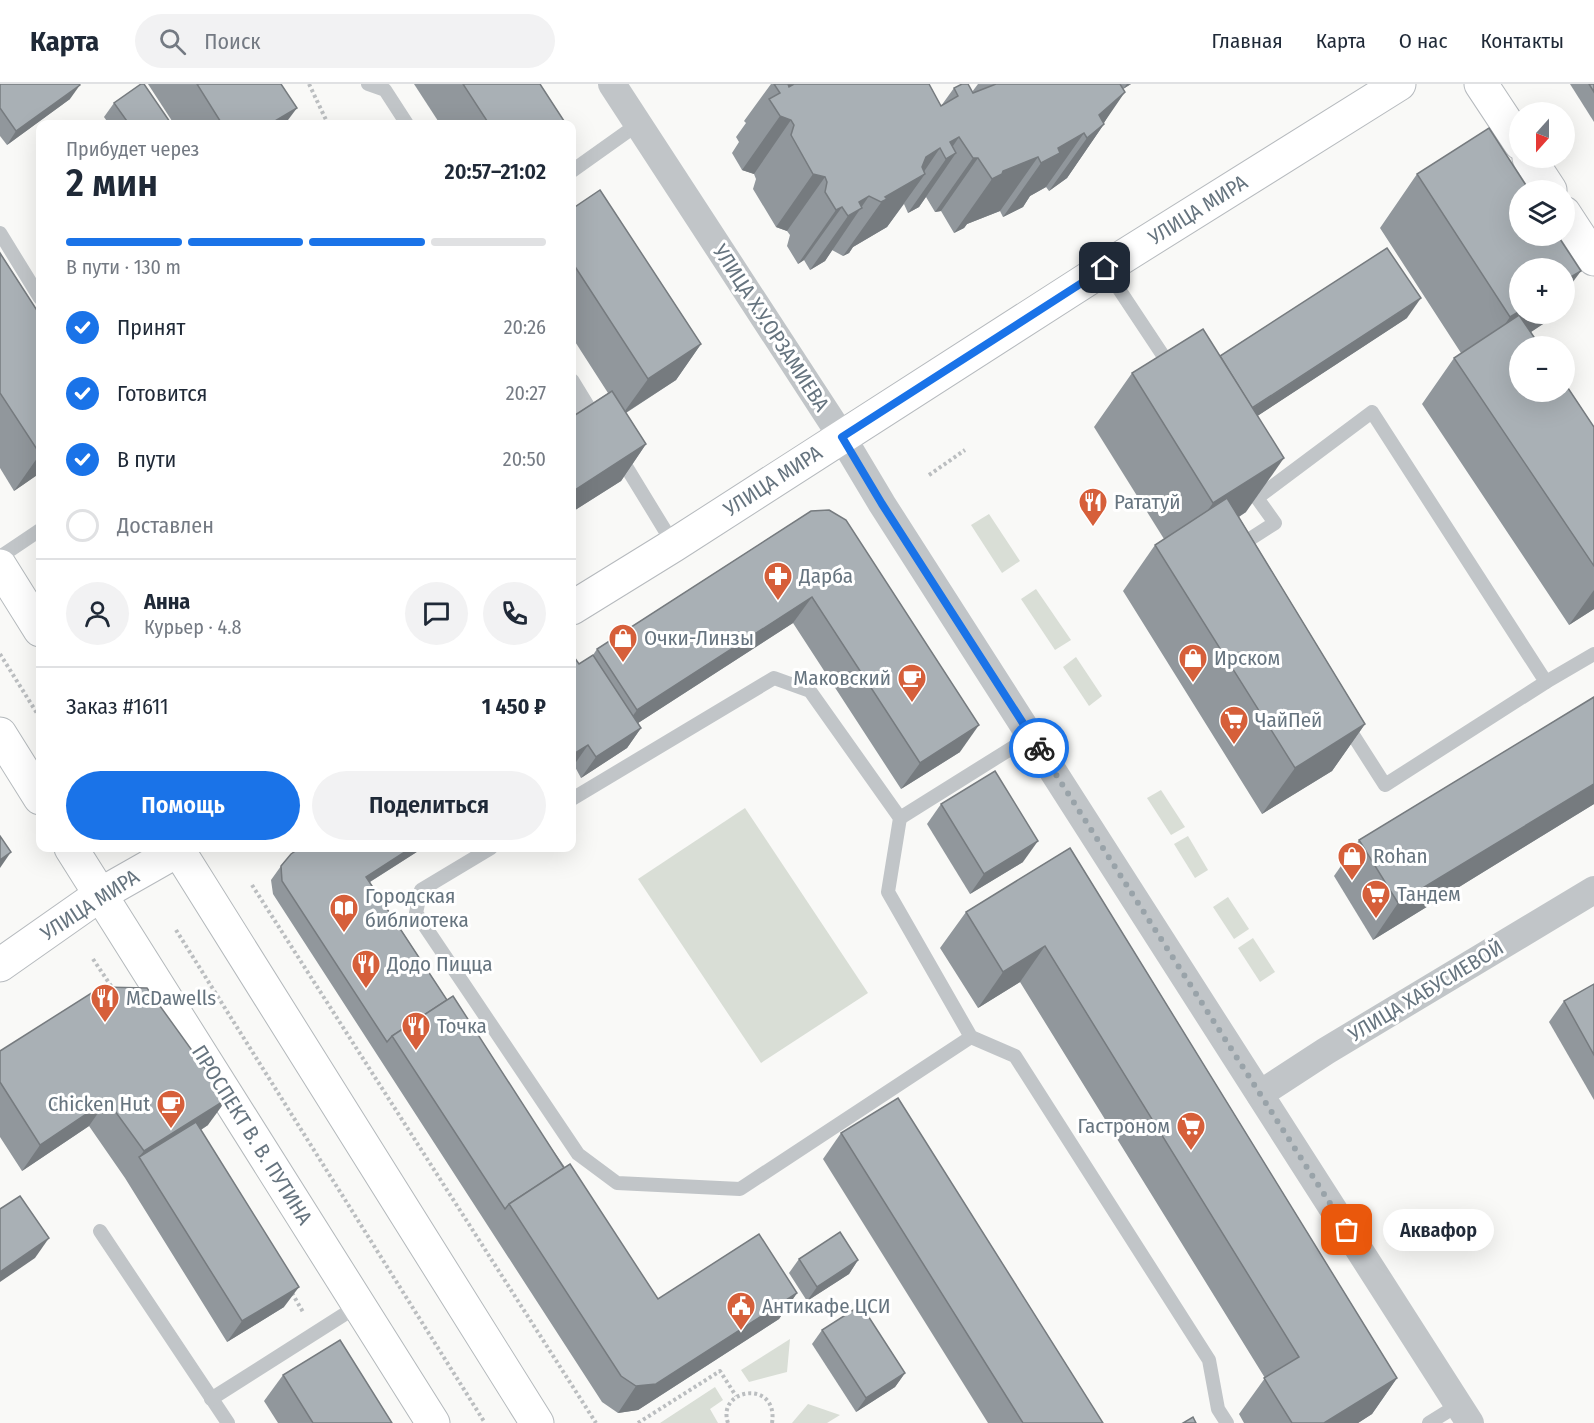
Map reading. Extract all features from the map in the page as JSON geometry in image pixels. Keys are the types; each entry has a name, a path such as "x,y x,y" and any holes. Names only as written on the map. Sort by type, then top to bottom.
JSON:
{"main road":[{"name":"УЛИЦА МИРА","path":"576,606 1105,268 1399,84"},
{"path":"1481,84 1509,126"},
{"path":"1575,230 1594,259"},
{"path":"0,566 36,624"},
{"path":"0,734 36,792"},
{"name":"ПРОСПЕКТ В. В. ПУТИНА","path":"74,852 433,1423"},
{"name":"УЛИЦА МИРА","path":"0,965 101,894 172,852"},
{"path":"181,852 537,1423"}],"street":[{"name":"УЛИЦА Х.У.ОРЗАМИЕВА","path":"612,84 842,437 882,504 1464,1414"},
{"name":"УЛИЦА ХАБУСИЕВОЙ","path":"1260,1094 1326,1051 1594,890"}],"lane":[{"path":"368,84 385,90 404,120"},
{"path":"576,168 638,124"},
{"path":"0,233 36,292"},
{"path":"1105,268 1179,379"},
{"path":"576,387 674,545"},
{"path":"576,408 585,402"},
{"path":"1257,498 1372,412 1546,682"},
{"path":"1238,468 1275,523 1236,548 1242,558"},
{"path":"0,557 36,533"},
{"path":"1341,716 1385,785 1594,654"},
{"path":"576,797 774,678 810,691 900,818 888,892 971,1037 1015,1056 1209,1360 1218,1409 1227,1423"},
{"path":"900,818 1031,736"},
{"path":"484,852 421,890 416,913 578,1154 617,1183 740,1189 971,1037"},
{"path":"100,1231 228,1423"},
{"path":"211,1399 359,1305"},
{"path":"1429,1423 1464,1414"}],"path":[{"path":"309,84 326,120"},
{"path":"928,475 964,450"},
{"path":"0,654 36,712"},
{"path":"252,885 596,1423"},
{"path":"176,930 485,1423"},
{"path":"93,959 116,994"},
{"path":"291,1292 315,1333"},
{"path":"639,1423 720,1371 736,1396"},
{"path":"728,1423 726,1419 728,1406 736,1396 748,1392 760,1395 770,1403 774,1414 772,1423"}],"shaded area":[{"path":"989,514 1020,561 1002,573 971,525"},
{"path":"1036,589 1071,640 1055,650 1021,599"},
{"path":"1076,657 1102,696 1089,706 1063,667"},
{"path":"1161,790 1185,827 1171,835 1147,798"},
{"path":"745,808 868,993 761,1063 638,879"},
{"path":"1188,836 1208,870 1195,878 1174,844"},
{"path":"1228,897 1249,929 1234,939 1213,907"},
{"path":"1253,938 1275,972 1260,982 1238,948"},
{"path":"790,1339 787,1372 749,1382 741,1370"},
{"path":"715,1387 723,1400 710,1409 718,1423 660,1423"},
{"path":"808,1404 840,1415 827,1423 792,1423"}],"building":[{"path":"0,84 80,85 16,131 0,108"},
{"path":"144,84 169,120 126,120 114,103"},
{"path":"197,84 281,84 297,108 277,120 220,120"},
{"path":"463,84 540,84 563,120 486,120"},
{"path":"774,84 788,84 789,87 794,84 929,84 941,106 958,96 954,88 962,84 968,84 973,93 996,84 1120,84 1125,92 1099,115 1104,124 1087,138 1084,133 1058,148 1060,153 1041,163 1038,157 1003,171 1002,174 992,179 978,158 973,158 959,137 950,142 956,153 946,159 940,148 926,157 922,167 925,174 885,197 887,199 881,202 869,196 859,202 862,208 848,216 842,207 836,210 825,192 827,182 825,177 813,174 791,135 794,125 791,120 780,116 769,99 780,93"},
{"path":"1489,128 1509,159 1509,168 1515,168 1523,180 1509,180 1509,246 1565,246 1572,258 1509,258 1509,315 1417,174"},
{"path":"600,190 701,344 648,379 576,268 576,206"},
{"path":"1387,248 1421,298 1252,408 1220,356"},
{"path":"0,253 36,309 36,448 0,393"},
{"path":"1575,262 1581,271 1575,275"},
{"path":"1509,322 1509,324 1525,324 1533,336 1509,336 1509,402 1575,402 1575,398 1594,427 1594,566 1454,358"},
{"path":"1203,329 1284,458 1213,503 1132,373"},
{"path":"612,391 646,444 576,489 576,414"},
{"path":"1227,498 1365,724 1295,768 1155,545"},
{"path":"829,510 846,520 979,725 920,763 812,597 637,710 597,649 811,511"},
{"path":"593,655 641,728 596,757 588,745 576,752 576,660 579,664"},
{"path":"1594,697 1594,784 1398,903 1359,840"},
{"path":"995,771 1038,841 984,874 941,804"},
{"path":"0,836 11,852 0,860"},
{"path":"1070,848 1397,1378 1324,1423 1292,1423 1264,1378 1299,1357 1045,946 1003,972 966,912"},
{"path":"294,852 405,852 366,877 447,1000 392,1036 387,1042 282,881 281,866"},
{"path":"1594,984 1594,1055 1564,1001"},
{"path":"101,987 147,988 227,1099 144,1151 107,1100 40,1145 0,1082 0,1051"},
{"path":"453,996 564,1168 509,1204 505,1209 392,1036"},
{"path":"898,1098 1103,1423 1023,1423 841,1133"},
{"path":"196,1122 299,1287 242,1321 139,1157"},
{"path":"570,1164 658,1299 759,1234 797,1293 656,1384 636,1386 621,1376 509,1204"},
{"path":"20,1196 49,1238 0,1272 0,1209"},
{"path":"840,1232 858,1260 817,1287 799,1259"},
{"path":"861,1305 905,1373 866,1398 822,1330"},
{"path":"340,1340 392,1423 313,1423 283,1375"},
{"path":"1193,1417 1196,1423 1183,1423"}],"way so far":[{"path":"1039,748 1347,1230"}],"place":[{"name":"Рататуй","path":"1093,528"},
{"name":"Дарба","path":"778,602"},
{"name":"Очки-Линзы","path":"623,664"},
{"name":"Ирском","path":"1193,684"},
{"name":"Маковский","path":"912,704"},
{"name":"ЧайПей","path":"1234,746"},
{"name":"Rohan","path":"1352,882"},
{"name":"Тандем","path":"1376,920"},
{"name":"Городская библиотека","path":"344,934"},
{"name":"Додо Пицца","path":"366,990"},
{"name":"McDawells","path":"105,1024"},
{"name":"Точка","path":"416,1052"},
{"name":"Chicken Hut","path":"171,1130"},
{"name":"Гастроном","path":"1191,1152"},
{"name":"Аквафор","path":"1347,1230"},
{"name":"Антикафе ЦСИ","path":"741,1332"}],"route":[{"path":"1039,748 882,504 842,437 1105,268"}]}
